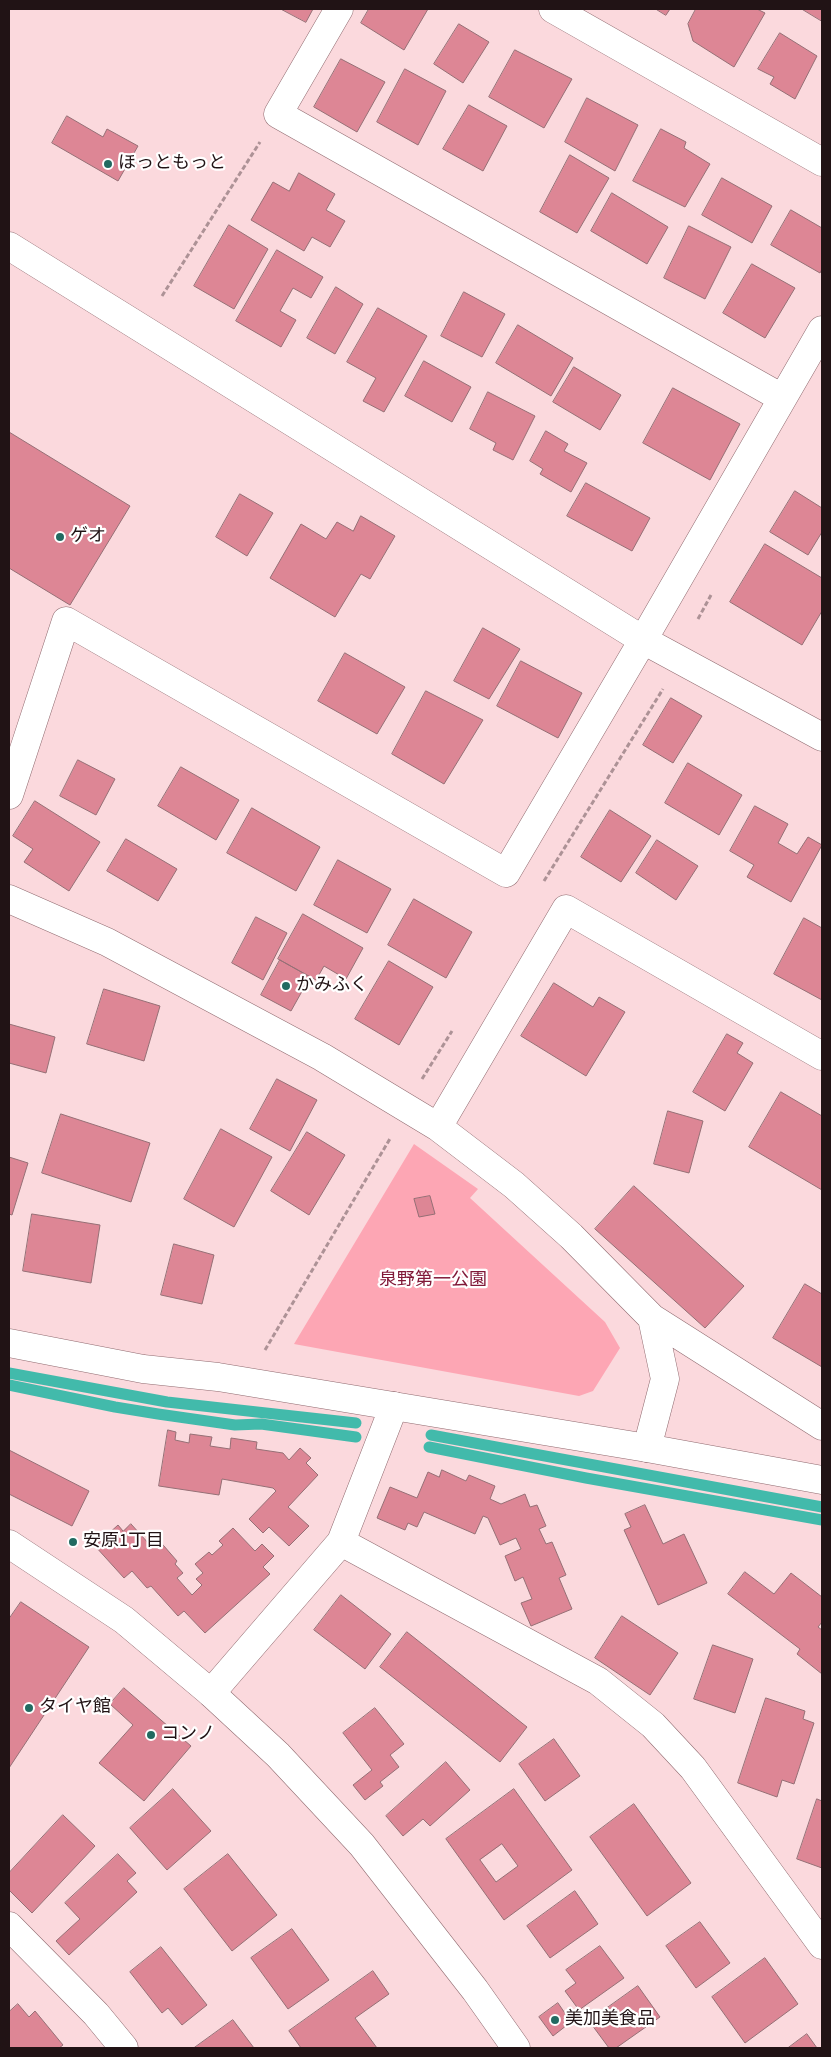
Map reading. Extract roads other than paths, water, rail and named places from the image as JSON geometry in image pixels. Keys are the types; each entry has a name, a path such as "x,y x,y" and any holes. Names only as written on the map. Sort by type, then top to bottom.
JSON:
{"street":[{"path":"339,9 278,114 782,398"},
{"path":"553,9 822,162"},
{"path":"9,246 643,640 822,737"},
{"path":"9,795 66,621 506,873 822,330"},
{"path":"9,899 107,942 322,1057 406,1106 438,1127 514,1185 550,1217 652,1318 822,1426"},
{"path":"438,1127 566,909 822,1056"},
{"path":"647,1448 665,1380 652,1318"},
{"path":"9,1343 143,1369 218,1377 647,1448 822,1480"},
{"path":"211,1692 341,1542 394,1406"},
{"path":"341,1542 598,1681 653,1725 692,1768 822,1946"},
{"path":"9,1544 24,1552 124,1620 211,1692 278,1754 362,1845 475,1990 516,2048"},
{"path":"9,1926 96,2014 124,2048"}],"waterway":[{"path":"9,1373 167,1402 356,1423"},
{"path":"9,1385 158,1414 235,1425 261,1424 356,1437"},
{"path":"431,1435 822,1507"},
{"path":"429,1447 586,1478 822,1520"}],"place":[{"name":"ほっともっと","path":"108,164"},
{"name":"ゲオ","path":"60,537"},
{"name":"かみふく","path":"286,986"},
{"name":"安原1丁目","path":"73,1542"},
{"name":"タイヤ館","path":"29,1708"},
{"name":"コンノ","path":"151,1735"},
{"name":"美加美食品","path":"555,2020"}],"park label":[{"name":"泉野第一公園","path":"433,1281"}]}
